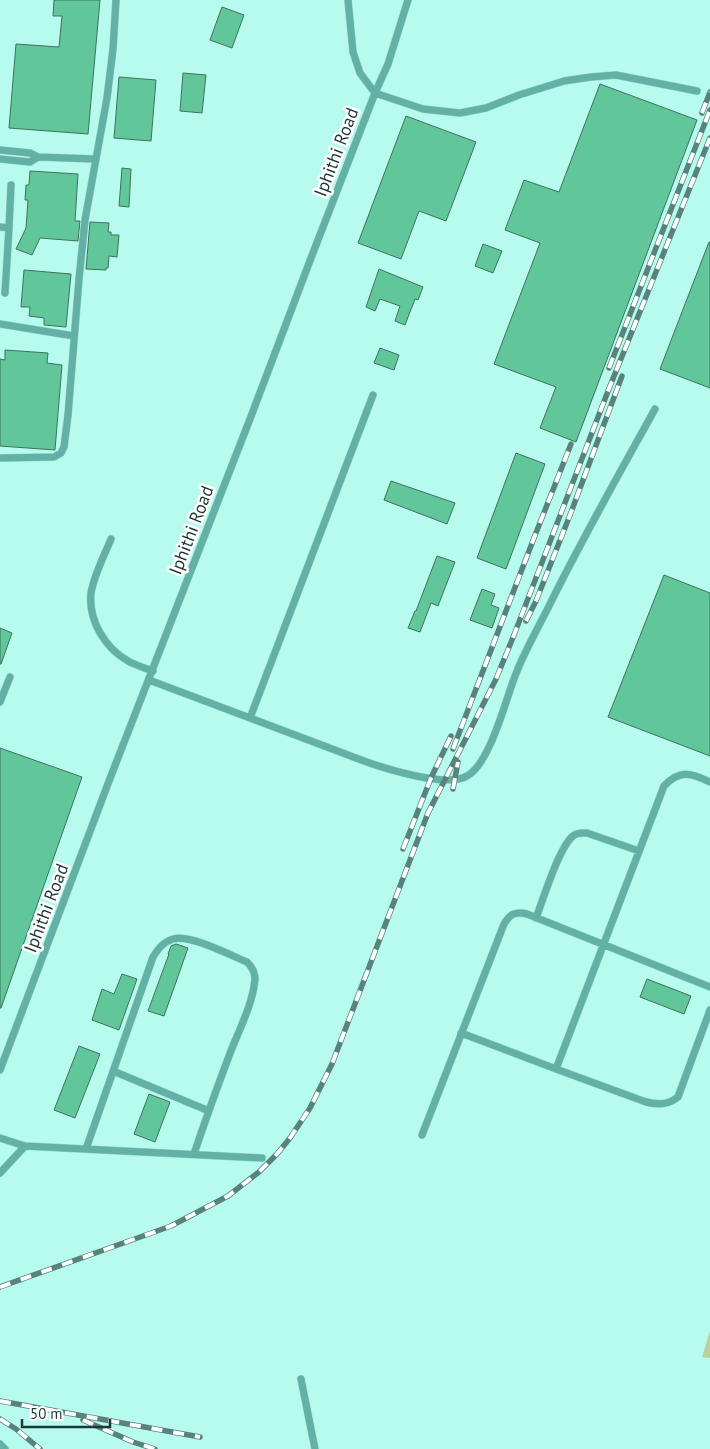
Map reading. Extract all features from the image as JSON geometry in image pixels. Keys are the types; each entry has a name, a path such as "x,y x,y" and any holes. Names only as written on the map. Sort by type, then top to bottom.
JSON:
{"lane":[{"path":"0,458 54,457 61,453 64,447 78,279 85,220 107,98 116,0"},
{"path":"348,0 353,52 360,73 375,93 423,109 460,113 486,108 564,81 616,75 696,91"},
{"name":"Iphithi Road","path":"0,1070 106,790 375,93 388,64 408,0"},
{"path":"0,150 30,153 38,157 95,159"},
{"path":"0,159 30,162 38,157"},
{"path":"5,293 11,185"},
{"path":"0,227 9,228"},
{"path":"0,324 74,336"},
{"path":"250,718 373,395"},
{"path":"149,680 396,772 444,781 467,777 475,771 483,759 517,670 538,627 655,409"},
{"path":"111,539 93,586 91,604 93,613 102,636 119,655 129,662 153,671"},
{"path":"0,702 10,677"},
{"path":"556,1069 664,786 670,779 682,774 690,774 710,782"},
{"path":"536,918 560,855 568,841 579,832 639,851"},
{"path":"422,1135 500,933 508,917 514,913 522,912 710,986"},
{"path":"86,1148 153,957 165,942 175,938 189,939 247,962 251,965 255,975 244,1019 194,1154"},
{"path":"461,1033 646,1102 661,1104 668,1103 678,1097 710,1010"},
{"path":"113,1071 209,1111"},
{"path":"0,1138 25,1146 262,1158"},
{"path":"0,1173 25,1146"},
{"path":"300,1379 315,1449"},
{"path":"0,1444 5,1449"}],"green space":[{"path":"710,1331 710,1358 702,1357"}],"building":[{"path":"54,0 100,0 88,134 9,128 16,44 59,47 62,16 53,16"},
{"path":"222,7 244,15 232,48 210,40"},
{"path":"183,73 206,75 202,113 180,111"},
{"path":"119,77 156,80 151,141 114,138"},
{"path":"600,84 697,120 576,442 540,428 556,387 494,364 540,243 505,230 524,180 559,192"},
{"path":"406,116 476,142 446,221 419,211 401,259 358,243"},
{"path":"122,168 131,169 129,207 119,206"},
{"path":"30,171 78,174 75,221 80,221 78,241 40,238 32,255 16,249 26,228 28,200 25,200 26,185 29,185"},
{"path":"90,222 109,223 108,232 111,232 111,235 119,235 117,257 109,256 108,268 106,270 86,269"},
{"path":"710,242 710,388 660,369"},
{"path":"483,244 502,251 493,273 475,266"},
{"path":"379,269 423,287 418,300 415,299 405,325 395,321 400,306 380,299 375,311 366,307"},
{"path":"24,270 71,274 66,327 44,325 44,318 29,316 30,307 21,307"},
{"path":"380,348 399,355 394,370 374,363"},
{"path":"5,350 48,353 47,363 62,365 55,450 0,446 0,359 5,360"},
{"path":"516,453 545,464 506,569 477,558"},
{"path":"391,481 455,503 447,524 384,500"},
{"path":"437,556 455,562 438,606 431,603 420,632 408,628"},
{"path":"664,575 710,593 710,756 608,717"},
{"path":"482,589 495,594 491,605 499,608 492,628 470,620"},
{"path":"0,628 12,633 1,664 0,664"},
{"path":"0,748 82,777 1,1008 0,1008"},
{"path":"176,944 188,948 164,1016 148,1011 171,946"},
{"path":"122,974 137,979 119,1030 92,1020 102,989 114,994"},
{"path":"647,979 691,996 684,1014 640,997"},
{"path":"79,1046 100,1054 75,1118 54,1110"},
{"path":"149,1094 170,1102 155,1142 134,1134"}],"railway":[{"path":"702,113 710,92"},
{"path":"609,368 710,110"},
{"path":"0,1287 171,1226 228,1196 259,1172 277,1154 310,1108 332,1064 428,813 496,679 610,386 710,138"},
{"path":"526,621 536,601 570,515 622,376"},
{"path":"453,749 571,444"},
{"path":"403,849 431,778 451,736"},
{"path":"453,789 458,762"},
{"path":"0,1401 200,1437"},
{"path":"0,1419 16,1429 40,1449"},
{"path":"83,1420 133,1442 155,1449"}]}
